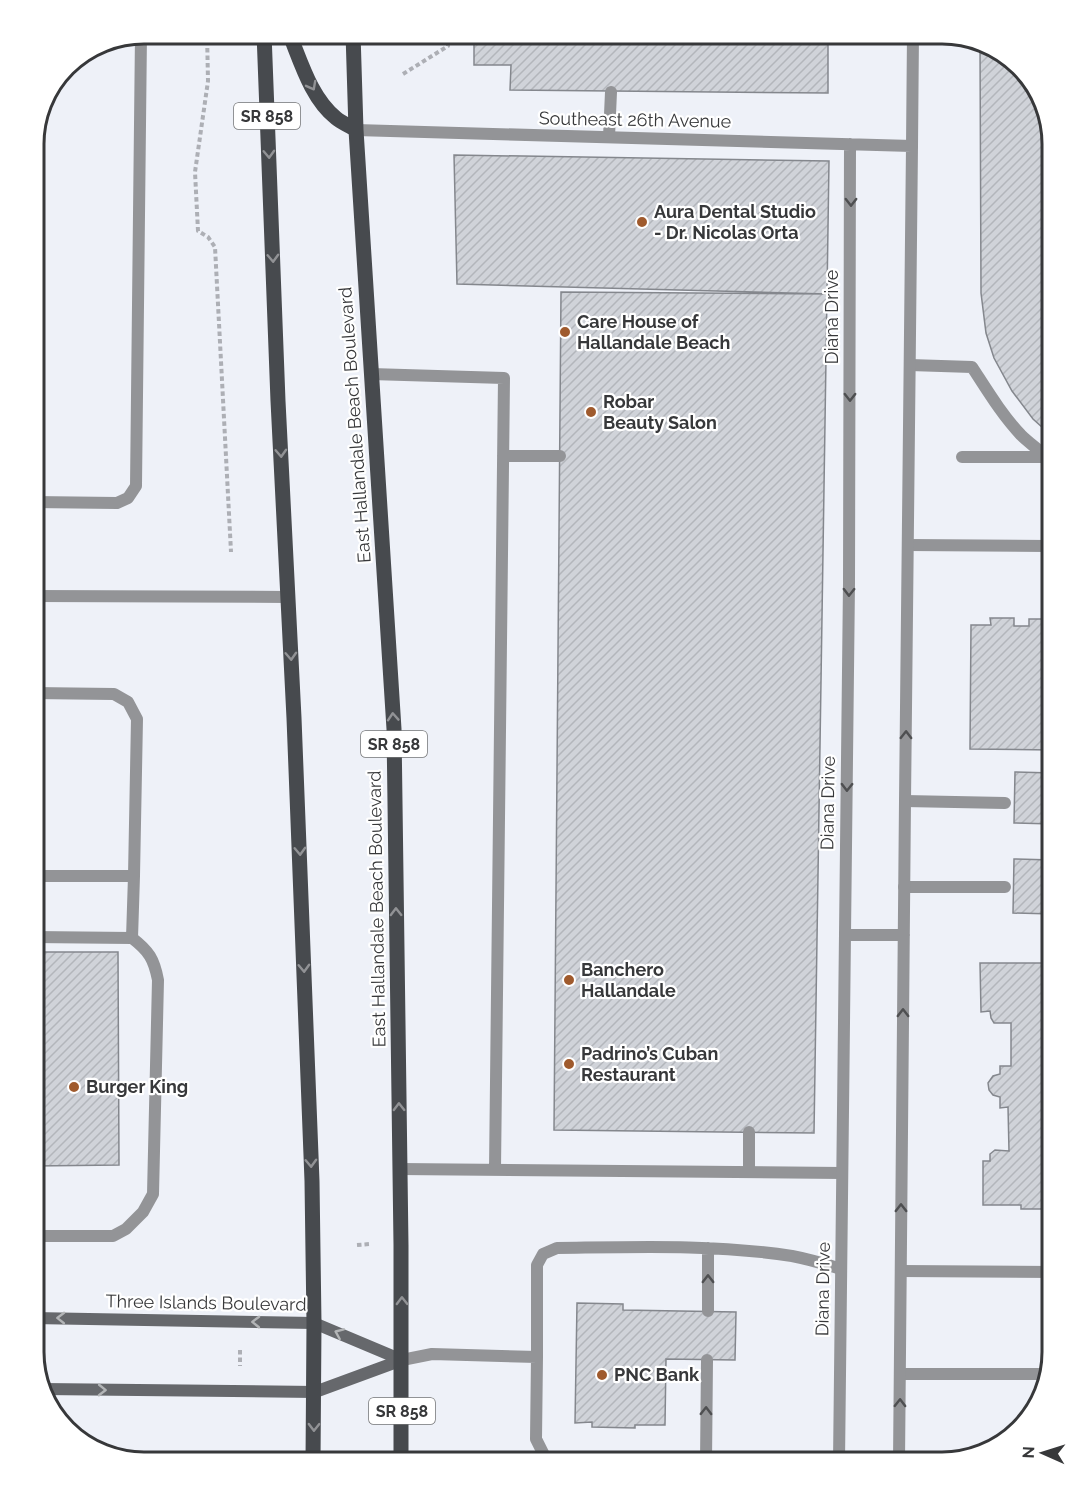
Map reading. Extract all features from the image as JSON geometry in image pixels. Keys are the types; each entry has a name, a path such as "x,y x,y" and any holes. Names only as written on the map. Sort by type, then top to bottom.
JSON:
{"main road":[{"name":"SR 858","path":"264,44 312,1181 314,1451"},
{"path":"294,44 311,85 323,105 336,119 356,130"},
{"name":"East Hallandale Beach Boulevard","path":"352,44 394,729 401,1451"}],"street":[{"path":"44,502 117,503 128,498 136,486 141,44"},
{"path":"899,1452 913,44"},
{"path":"609,137 611,92"},
{"name":"Southeast 26th Avenue","path":"356,130 912,146"},
{"name":"Diana Drive","path":"839,1452 849,583 850,144"},
{"path":"910,365 972,367 1007,418 1022,436 1042,454"},
{"path":"371,374 504,378 495,1170"},
{"path":"503,456 560,456"},
{"path":"962,457 1042,460"},
{"path":"908,545 1042,546"},
{"path":"44,596 288,597"},
{"path":"44,693 114,694 128,702 137,719 132,938"},
{"path":"905,801 1005,803"},
{"path":"44,876 134,876"},
{"path":"904,887 1005,887"},
{"path":"845,935 904,935"},
{"path":"44,937 132,938 146,949 155,964 158,980 153,1194 143,1212 126,1229 113,1236 44,1236"},
{"path":"749,1132 749,1172"},
{"path":"400,1169 842,1173"},
{"path":"543,1452 537,1439 537,1265 543,1254 557,1248 708,1248 793,1256 841,1269"},
{"path":"708,1248 708,1311"},
{"path":"901,1271 1042,1272"},
{"name":"Three Islands Boulevard","path":"44,1318 314,1323 402,1360"},
{"path":"51,1389 315,1392 402,1360 432,1354 537,1357"},
{"path":"706,1452 707,1360"},
{"path":"900,1374 1039,1374"}],"path":[{"path":"207,44 208,81 195,172 198,231 208,237 215,247 231,552"},
{"path":"403,75 448,44"},
{"path":"357,1245 370,1244"},
{"path":"240,1350 240,1366"}],"building":[{"path":"474,44 828,44 828,93 510,90 511,65 474,65"},
{"path":"980,52 997,60 1021,83 1034,105 1041,130 1042,427 1012,391 994,358 986,333 981,293"},
{"name":"Aura Dental Studio - Dr. Nicolas Orta","path":"454,155 829,161 827,294 457,284"},
{"path":"561,292 827,294 814,1133 554,1130"},
{"path":"990,618 1014,618 1014,626 1029,626 1029,619 1042,619 1042,750 970,749 971,625 991,625"},
{"path":"1015,772 1042,773 1042,824 1014,823"},
{"path":"1014,859 1042,860 1042,914 1013,913"},
{"path":"44,952 118,952 119,1165 44,1166"},
{"path":"980,963 1042,963 1042,1209 1021,1209 1021,1205 983,1205 983,1161 990,1161 990,1154 995,1150 1009,1151 1008,1107 1000,1108 1000,1097 993,1095 988,1083 993,1076 1000,1074 1000,1066 1011,1066 1011,1023 994,1023 990,1011 981,1012"},
{"path":"577,1303 623,1304 623,1310 736,1312 735,1360 666,1359 665,1425 635,1425 635,1428 592,1427 592,1422 575,1423"}],"place":[{"name":"Aura Dental Studio - Dr. Nicolas Orta","path":"642,222"},
{"name":"Care House of Hallandale Beach","path":"565,332"},
{"name":"Robar Beauty Salon","path":"591,412"},
{"name":"Banchero Hallandale","path":"569,980"},
{"name":"Padrino’s Cuban Restaurant","path":"569,1064"},
{"name":"Burger King","path":"74,1087"},
{"name":"PNC Bank","path":"602,1375"}]}
